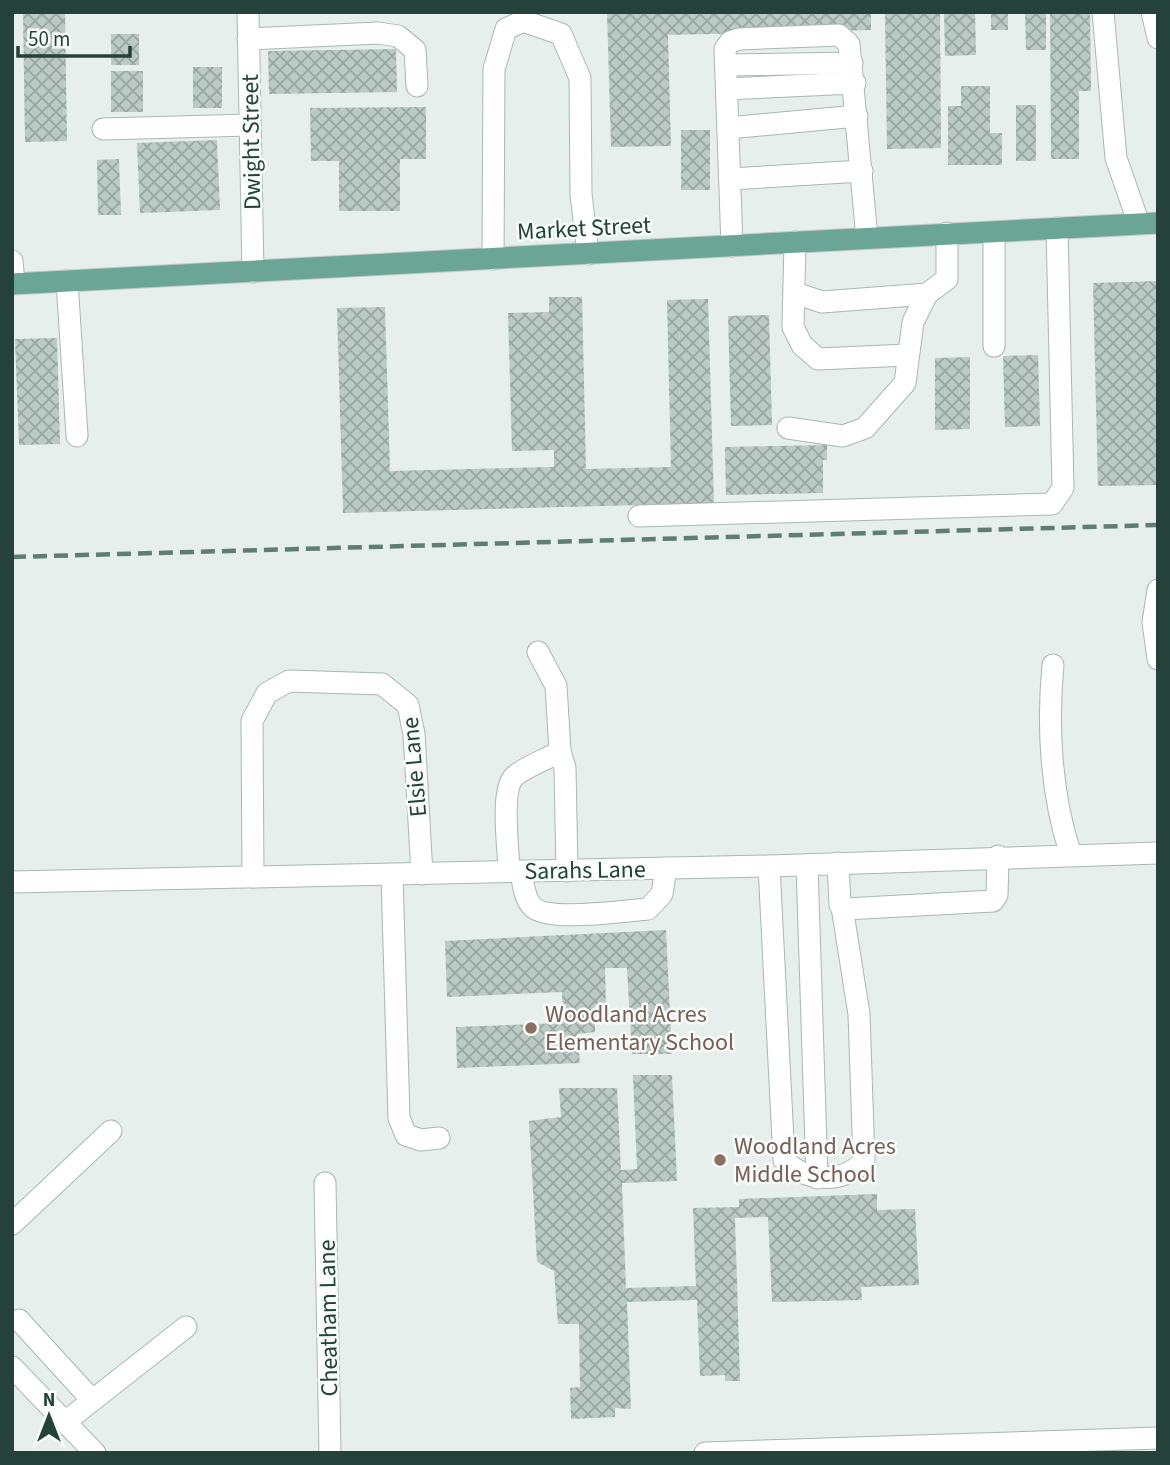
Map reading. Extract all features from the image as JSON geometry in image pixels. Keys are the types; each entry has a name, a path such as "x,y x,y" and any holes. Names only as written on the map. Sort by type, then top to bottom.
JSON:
{"main road":[{"name":"Market Street","path":"13,284 1148,224"}],"street":[{"name":"Dwight Street","path":"248,12 253,272"},
{"path":"1103,12 1116,158 1148,224"},
{"path":"1152,12 1158,38"},
{"path":"493,259 494,69 506,29 523,21 561,34 580,78 581,194 588,254"},
{"path":"248,39 354,33 398,36 415,50 417,86"},
{"path":"732,246 726,65 853,73"},
{"path":"727,89 853,73"},
{"path":"853,73 867,238"},
{"path":"728,128 857,116"},
{"path":"103,129 250,125"},
{"path":"730,179 862,171"},
{"path":"639,516 1052,504 1063,488 1057,228"},
{"path":"788,428 844,436 866,428 905,383 913,322 927,294 947,279 947,233"},
{"path":"994,233 994,346"},
{"path":"795,242 793,327 802,345 818,359 907,355"},
{"path":"12,261 13,284"},
{"path":"67,281 78,436"},
{"path":"795,293 822,302 927,294"},
{"path":"1158,590 1153,622 1155,656 1158,659"},
{"path":"538,652 556,686 560,751 565,768 567,871"},
{"path":"1053,665 1049,708 1057,802 1071,855"},
{"name":"Elsie Lane","path":"253,877 252,721 267,693 289,681 382,684 408,705 414,734 422,874"},
{"path":"560,751 516,775 509,782 515,871 536,910 552,914 648,909 662,894 666,868"},
{"name":"Sarahs Lane","path":"12,882 769,866 998,856 1158,853"},
{"path":"842,907 993,901 997,895 998,856"},
{"path":"769,866 784,1160 795,1172 817,1178 843,1175 856,1170 864,1161 859,1014 838,863"},
{"path":"807,865 817,1178"},
{"path":"392,875 399,1118 406,1135 421,1140 439,1138"},
{"path":"12,1224 111,1131"},
{"name":"Cheatham Lane","path":"325,1183 330,1453"},
{"path":"19,1320 92,1400"},
{"path":"65,1422 186,1327"},
{"path":"12,1367 95,1453"},
{"path":"705,1453 900,1450 1158,1438"}],"building":[{"path":"23,12 65,12 67,141 25,142"},
{"path":"607,12 871,12 871,30 668,35 671,146 611,147"},
{"path":"885,12 940,12 941,148 887,149"},
{"path":"944,12 975,12 976,55 945,56"},
{"path":"991,12 1008,12 1008,30 991,30"},
{"path":"1025,12 1046,12 1046,50 1026,50"},
{"path":"1050,12 1090,12 1091,91 1079,91 1079,159 1051,159"},
{"path":"111,34 139,34 139,65 111,65"},
{"path":"396,49 397,92 269,94 268,51"},
{"path":"193,67 222,67 222,108 193,108"},
{"path":"111,71 143,71 143,112 111,112"},
{"path":"961,86 990,86 990,133 1002,133 1002,165 948,165 948,106 961,106"},
{"path":"1016,105 1036,105 1036,161 1016,161"},
{"path":"426,107 426,159 400,159 400,211 339,211 339,161 311,161 310,108"},
{"path":"681,130 710,130 710,190 681,190"},
{"path":"217,140 220,210 140,213 137,143"},
{"path":"119,159 121,215 98,215 97,160"},
{"path":"1158,281 1158,485 1098,486 1093,283"},
{"path":"549,297 582,297 586,469 671,467 667,300 708,299 714,503 343,513 337,308 385,307 390,471 554,467 554,450 512,451 508,313 549,312"},
{"path":"769,315 772,425 731,426 728,316"},
{"path":"57,338 60,444 19,445 15,339"},
{"path":"1038,355 1040,426 1005,427 1003,356"},
{"path":"970,357 970,429 935,430 935,358"},
{"path":"827,445 827,460 823,460 823,493 726,495 725,447"},
{"path":"666,930 672,1054 632,1054 627,968 605,968 606,1005 595,1005 595,1032 577,1034 580,1063 457,1068 456,1027 563,1023 562,992 447,997 445,941"},
{"path":"633,1075 672,1075 677,1181 622,1183 626,1288 696,1286 693,1208 739,1207 739,1199 877,1194 877,1210 915,1209 919,1285 861,1287 862,1300 772,1302 768,1217 735,1218 740,1381 725,1381 725,1375 700,1376 697,1300 627,1302 631,1409 615,1408 615,1417 571,1419 570,1388 580,1387 579,1324 558,1324 554,1271 537,1262 529,1121 561,1117 559,1088 617,1088 621,1170 637,1169"}],"railway":[{"path":"12,557 1158,525"}],"place":[{"name":"Woodland Acres Elementary School","path":"531,1028"},
{"name":"Woodland Acres Middle School","path":"720,1160"}]}
